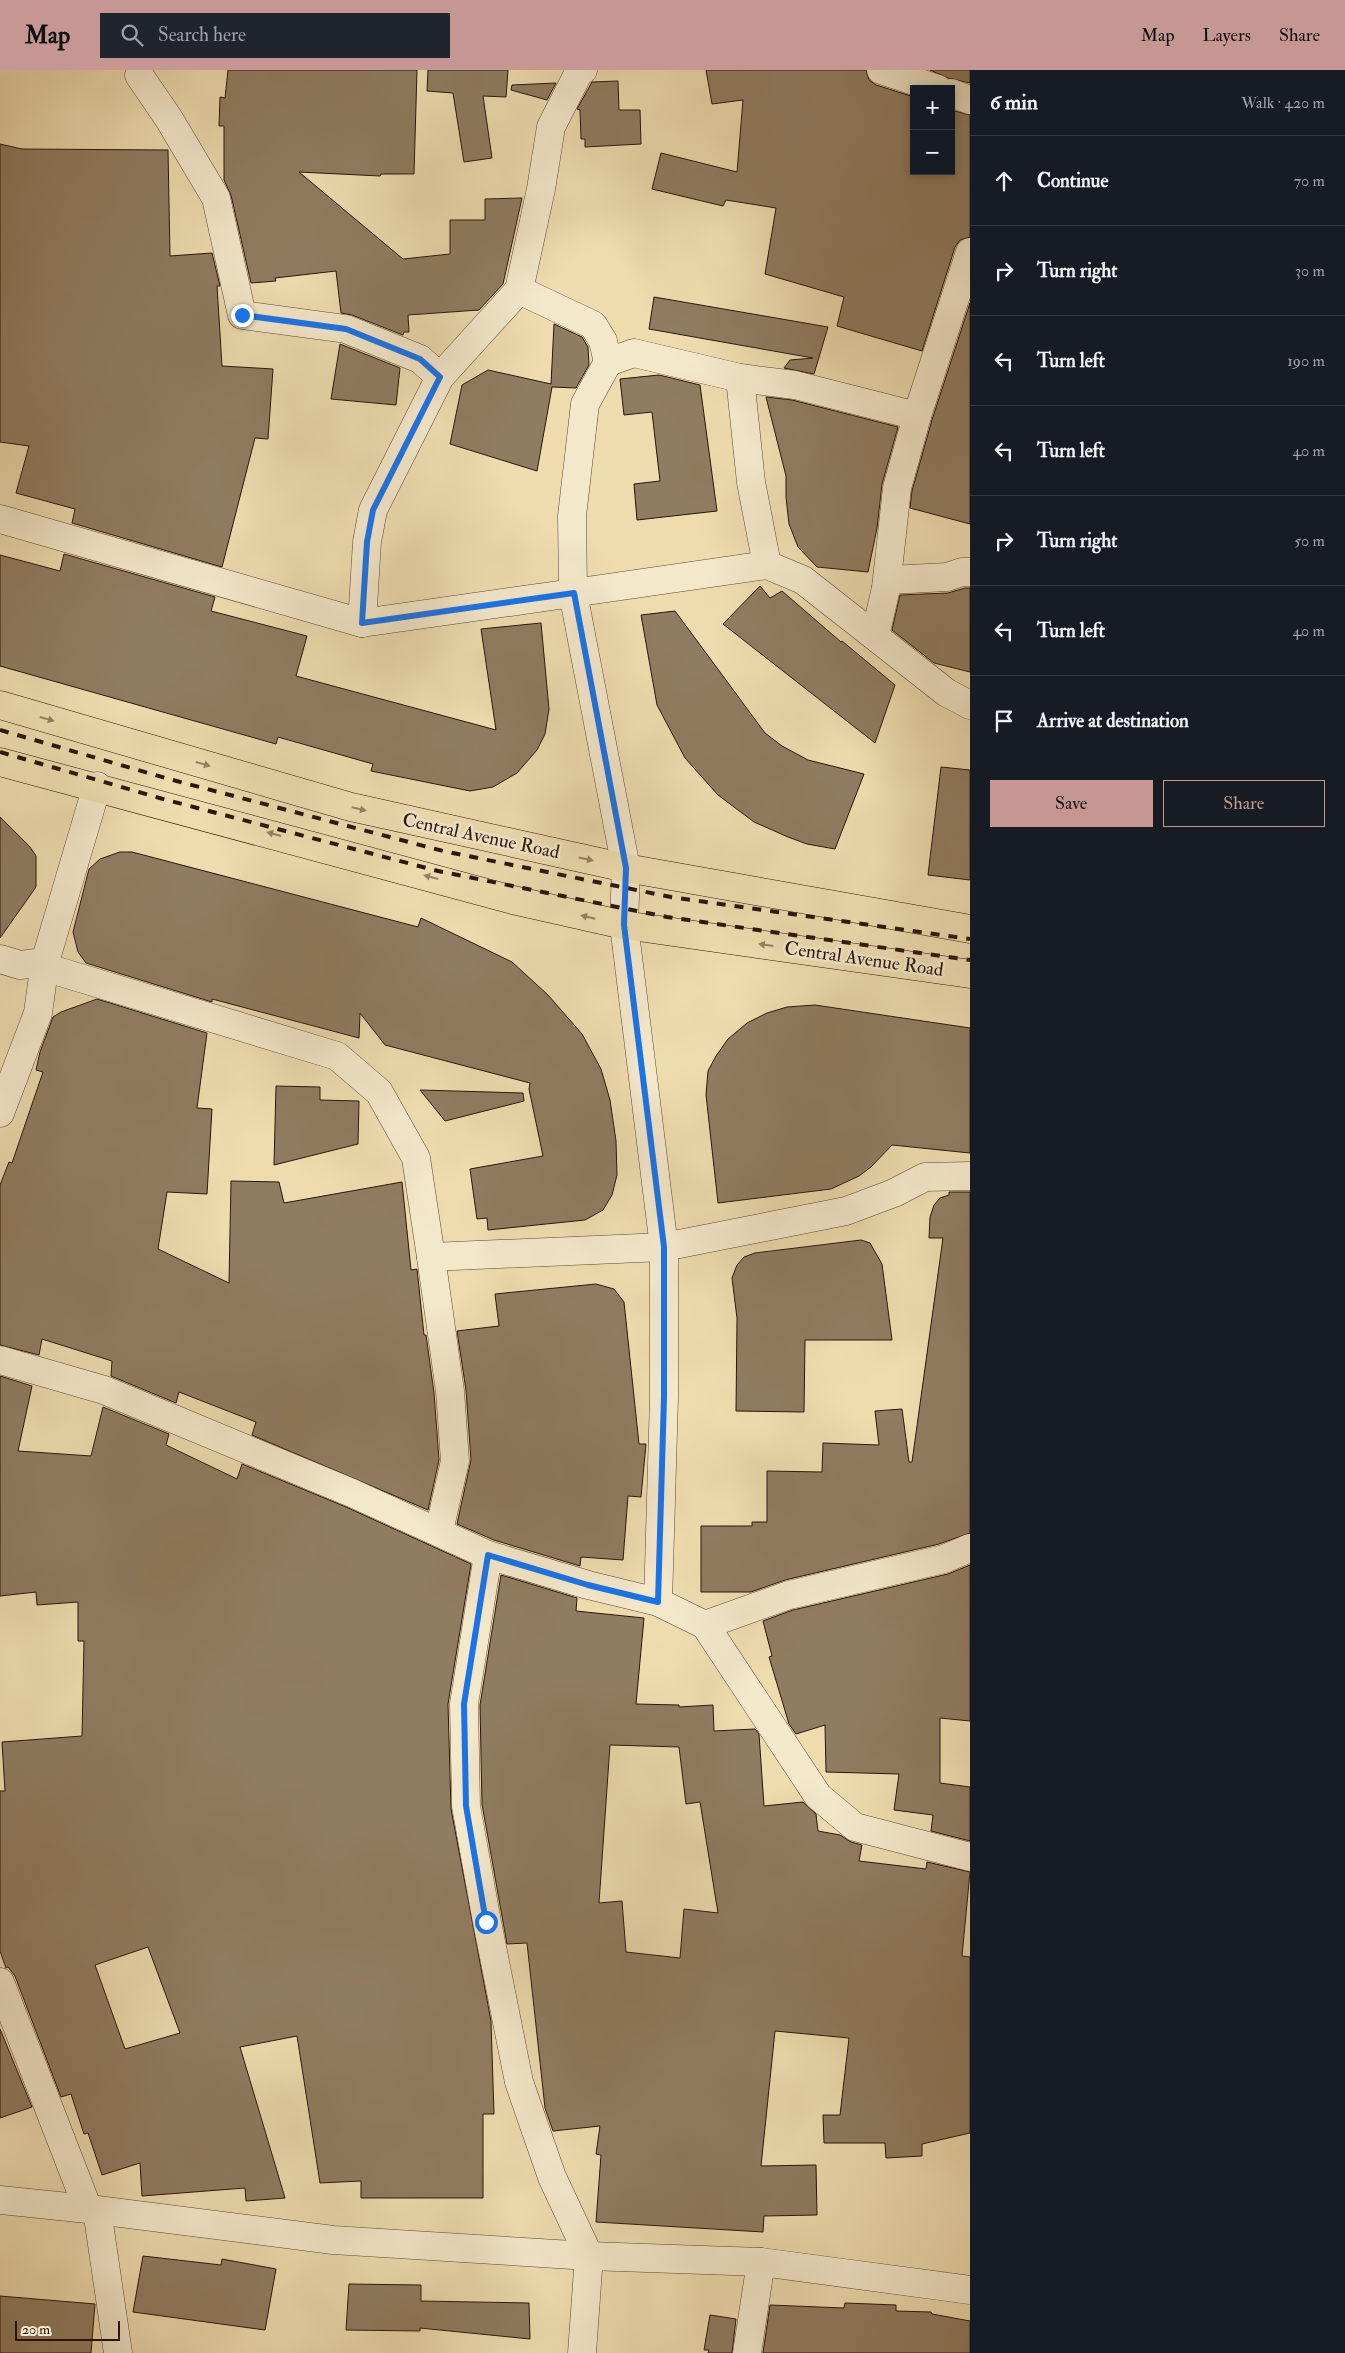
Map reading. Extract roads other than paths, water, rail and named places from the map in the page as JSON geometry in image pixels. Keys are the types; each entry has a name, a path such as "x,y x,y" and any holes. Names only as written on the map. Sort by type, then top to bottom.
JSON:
{"main road":[{"name":"Central Avenue Road","path":"0,705 351,807 626,868 970,929"},
{"name":"Central Avenue Road","path":"0,762 97,786 513,900 624,925 970,974"}],"street":[{"path":"362,623 367,542 373,510 440,377 519,290 541,189 551,127 580,72 583,70"},
{"path":"881,70 926,85"},
{"path":"139,75 170,119 216,198 242,315 346,329 420,359 440,377"},
{"path":"955,94 970,100"},
{"path":"875,636 886,588 897,488 917,416 970,252"},
{"path":"519,290 593,325 603,341 608,362 586,404 572,516 574,593 626,868 624,925 664,1247 664,1397 658,1602"},
{"path":"608,362 634,353 740,378 795,384 917,416"},
{"path":"740,378 751,482 768,565"},
{"path":"0,519 362,623 768,565 803,580 947,693 970,705"},
{"path":"886,588 890,580 947,577 962,572 970,572"},
{"path":"0,1113 38,1013 45,964 97,786"},
{"path":"0,959 20,965 45,964 337,1056 379,1092 416,1158 450,1391 455,1461 439,1531"},
{"path":"431,1257 664,1247 846,1211 894,1193 926,1177 970,1176"},
{"path":"0,1360 104,1390 439,1531 488,1555 588,1585 658,1602 705,1625 818,1796 855,1827 970,1857"},
{"path":"705,1625 789,1595 944,1559 970,1548"},
{"path":"488,1555 464,1704 466,1806 486,1922 519,2082 552,2177 589,2256 582,2353"},
{"path":"0,1982 92,2209 118,2353"},
{"path":"0,2200 92,2209 333,2240 589,2256 761,2262 970,2290"},
{"path":"748,2353 761,2262"}],"railway":[{"path":"0,730 169,779 443,851 671,897 970,939"},
{"path":"0,752 163,799 438,871 667,917 970,960"}]}
